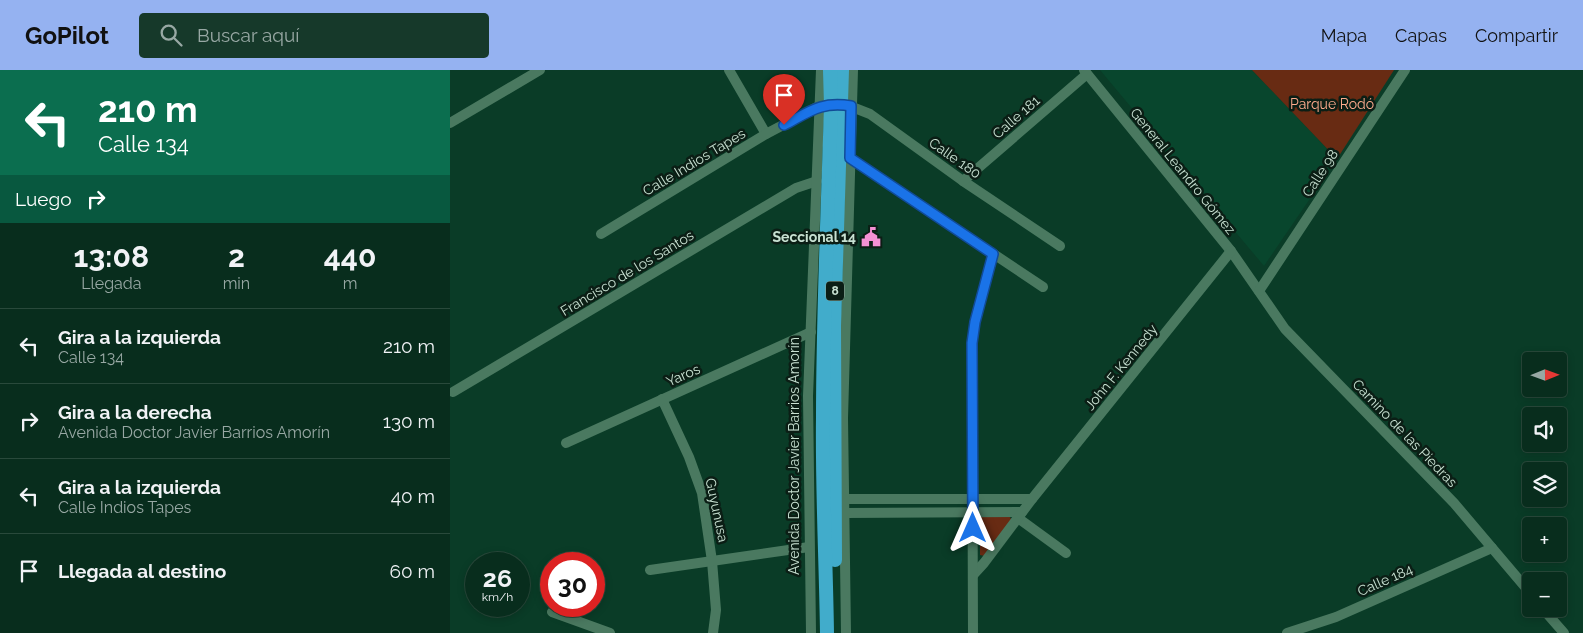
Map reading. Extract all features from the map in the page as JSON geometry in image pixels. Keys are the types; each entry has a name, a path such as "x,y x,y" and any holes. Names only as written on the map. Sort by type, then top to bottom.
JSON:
{"highway":[{"name":"Avenida Doctor Javier Barrios Amorín","path":"830,70 836,105"},
{"name":"Avenida Doctor Javier Barrios Amorín","path":"836,633 837,506 834,326 836,105 842,70"},
{"name":"Avenida Doctor Javier Barrios Amorín","path":"827,633 826,553 837,506"}],"street":[{"path":"450,123 540,70"},
{"path":"729,70 766,134"},
{"name":"Avenida Doctor Javier Barrios Amorín","path":"821,70 836,105 850,158 844,398 837,506 846,633"},
{"name":"Avenida Doctor Javier Barrios Amorín","path":"811,633 808,396 817,181 836,105 853,70"},
{"name":"Calle 98","path":"1259,291 1405,70"},
{"name":"General Leandro Gómez","path":"1085,72 1231,251 1259,291"},
{"name":"Calle 181","path":"963,181 1085,72"},
{"name":"Calle Indios Tapes","path":"601,234 766,134 836,105"},
{"name":"Calle 180","path":"836,105 870,114 963,181 1060,246"},
{"path":"850,158 1043,287"},
{"name":"Francisco de los Santos","path":"453,392 796,188 817,181"},
{"name":"John F. Kennedy","path":"973,575 1231,251"},
{"path":"973,633 972,343 975,322 993,254"},
{"name":"Camino de las Piedras","path":"1259,291 1273,314 1299,345 1454,503 1522,583"},
{"name":"Yaros","path":"566,443 811,332"},
{"name":"Guyunusa","path":"662,399 689,456 702,494 712,561 716,610 713,633"},
{"path":"837,506 972,499 1032,500"},
{"path":"837,506 1020,515 1066,553"},
{"path":"650,570 809,547"},
{"name":"Calle 184","path":"1287,633 1336,617 1492,548"},
{"path":"562,617 587,629 610,633"},
{"path":"1550,617 1564,633"}],"shaded area":[{"path":"1100,70 1252,70 1337,159 1264,266"}],"green space":[{"name":"Parque Rodó","path":"1252,70 1394,70 1337,159"},
{"path":"983,515 1009,516 1011,519 1011,523 985,556 980,555 980,518"}],"place":[{"name":"Seccional 14","path":"871,237"}],"route":[{"path":"784,125 819,106 841,104 851,106 850,158 993,254 975,322 972,343 973,528"}]}
